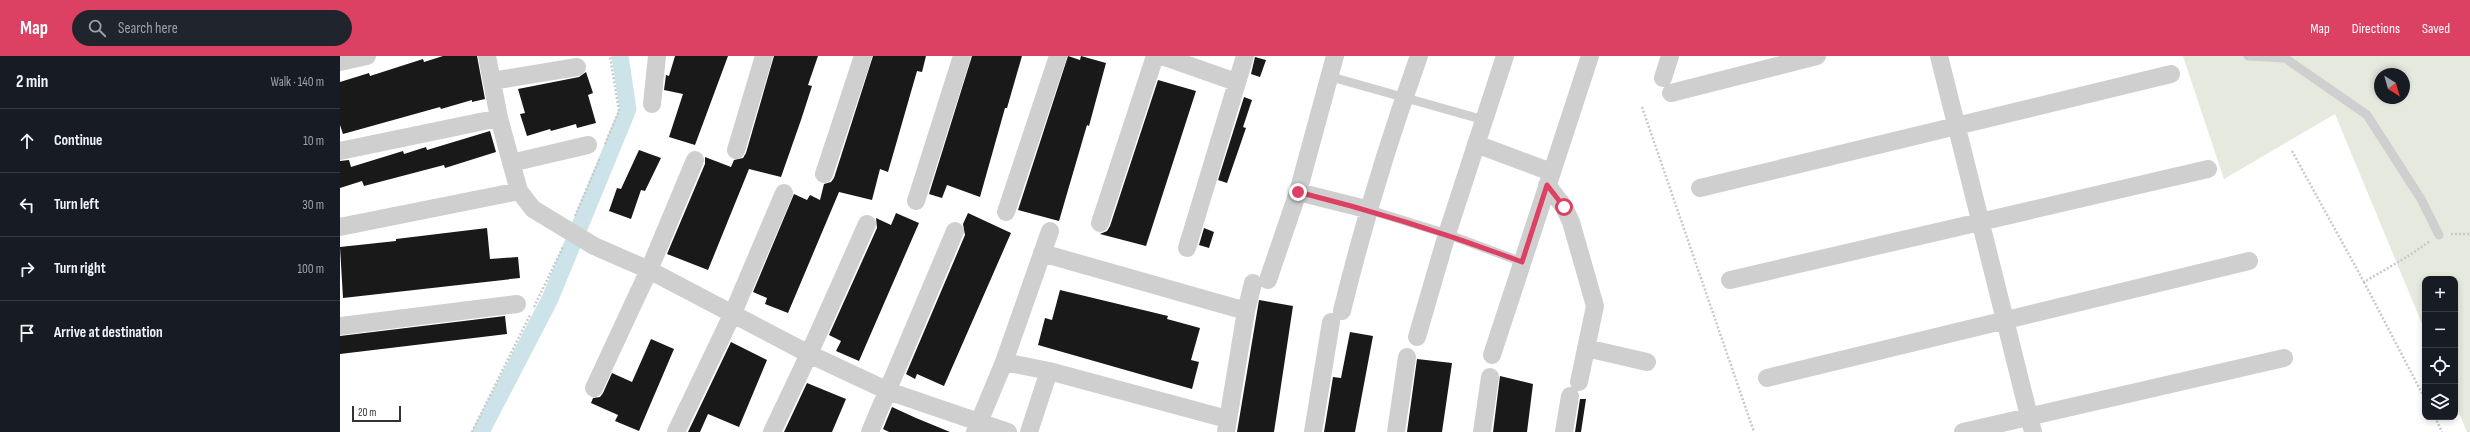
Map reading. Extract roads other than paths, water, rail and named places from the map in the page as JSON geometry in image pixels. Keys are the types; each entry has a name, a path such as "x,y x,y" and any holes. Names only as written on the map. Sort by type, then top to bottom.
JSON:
{"street":[{"path":"340,62 367,56"},
{"path":"487,56 498,118 511,163 520,191 533,209 594,246 649,270 810,354 888,391 977,427 1008,432"},
{"path":"736,150 764,56"},
{"path":"824,174 863,56"},
{"path":"916,201 962,56"},
{"path":"1006,212 1058,56"},
{"path":"1100,223 1155,56"},
{"path":"1162,56 1236,82"},
{"path":"1187,248 1245,56"},
{"path":"1004,362 1049,370 1227,425 1246,311 1298,192 1328,76 1335,56"},
{"path":"1313,432 1337,317 1404,98 1419,56"},
{"path":"1417,337 1447,234 1505,56"},
{"path":"1492,355 1588,56"},
{"path":"1670,56 1667,86 1817,56"},
{"path":"1939,56 2007,320 2031,424"},
{"path":"652,104 660,58"},
{"path":"492,81 577,68"},
{"path":"1700,188 2171,74"},
{"path":"340,151 498,118"},
{"path":"1476,144 1549,179 1571,222 1595,306 1586,348 1574,389 1564,432"},
{"path":"511,163 598,148"},
{"path":"594,388 649,270 695,160"},
{"path":"1730,280 2208,169"},
{"path":"340,227 520,191"},
{"path":"1298,192 1370,210"},
{"path":"676,432 733,313 784,193"},
{"path":"772,432 810,354 867,224"},
{"path":"977,427 1004,362 1050,230"},
{"path":"870,432 955,231"},
{"path":"1042,253 1246,311"},
{"path":"1767,378 2249,261"},
{"path":"340,326 517,304"},
{"path":"1586,348 1646,362"},
{"path":"1396,432 1407,357"},
{"path":"1963,432 2031,424 2284,358"},
{"path":"1029,432 1049,370"},
{"path":"1482,432 1490,377"}],"lane":[{"path":"2248,56 2285,58 2368,115 2421,200 2439,235"},
{"path":"1328,76 1484,120"},
{"path":"1370,210 1447,234 1522,262"}],"waterway":[{"path":"481,432 550,299 628,109 620,56"}]}
